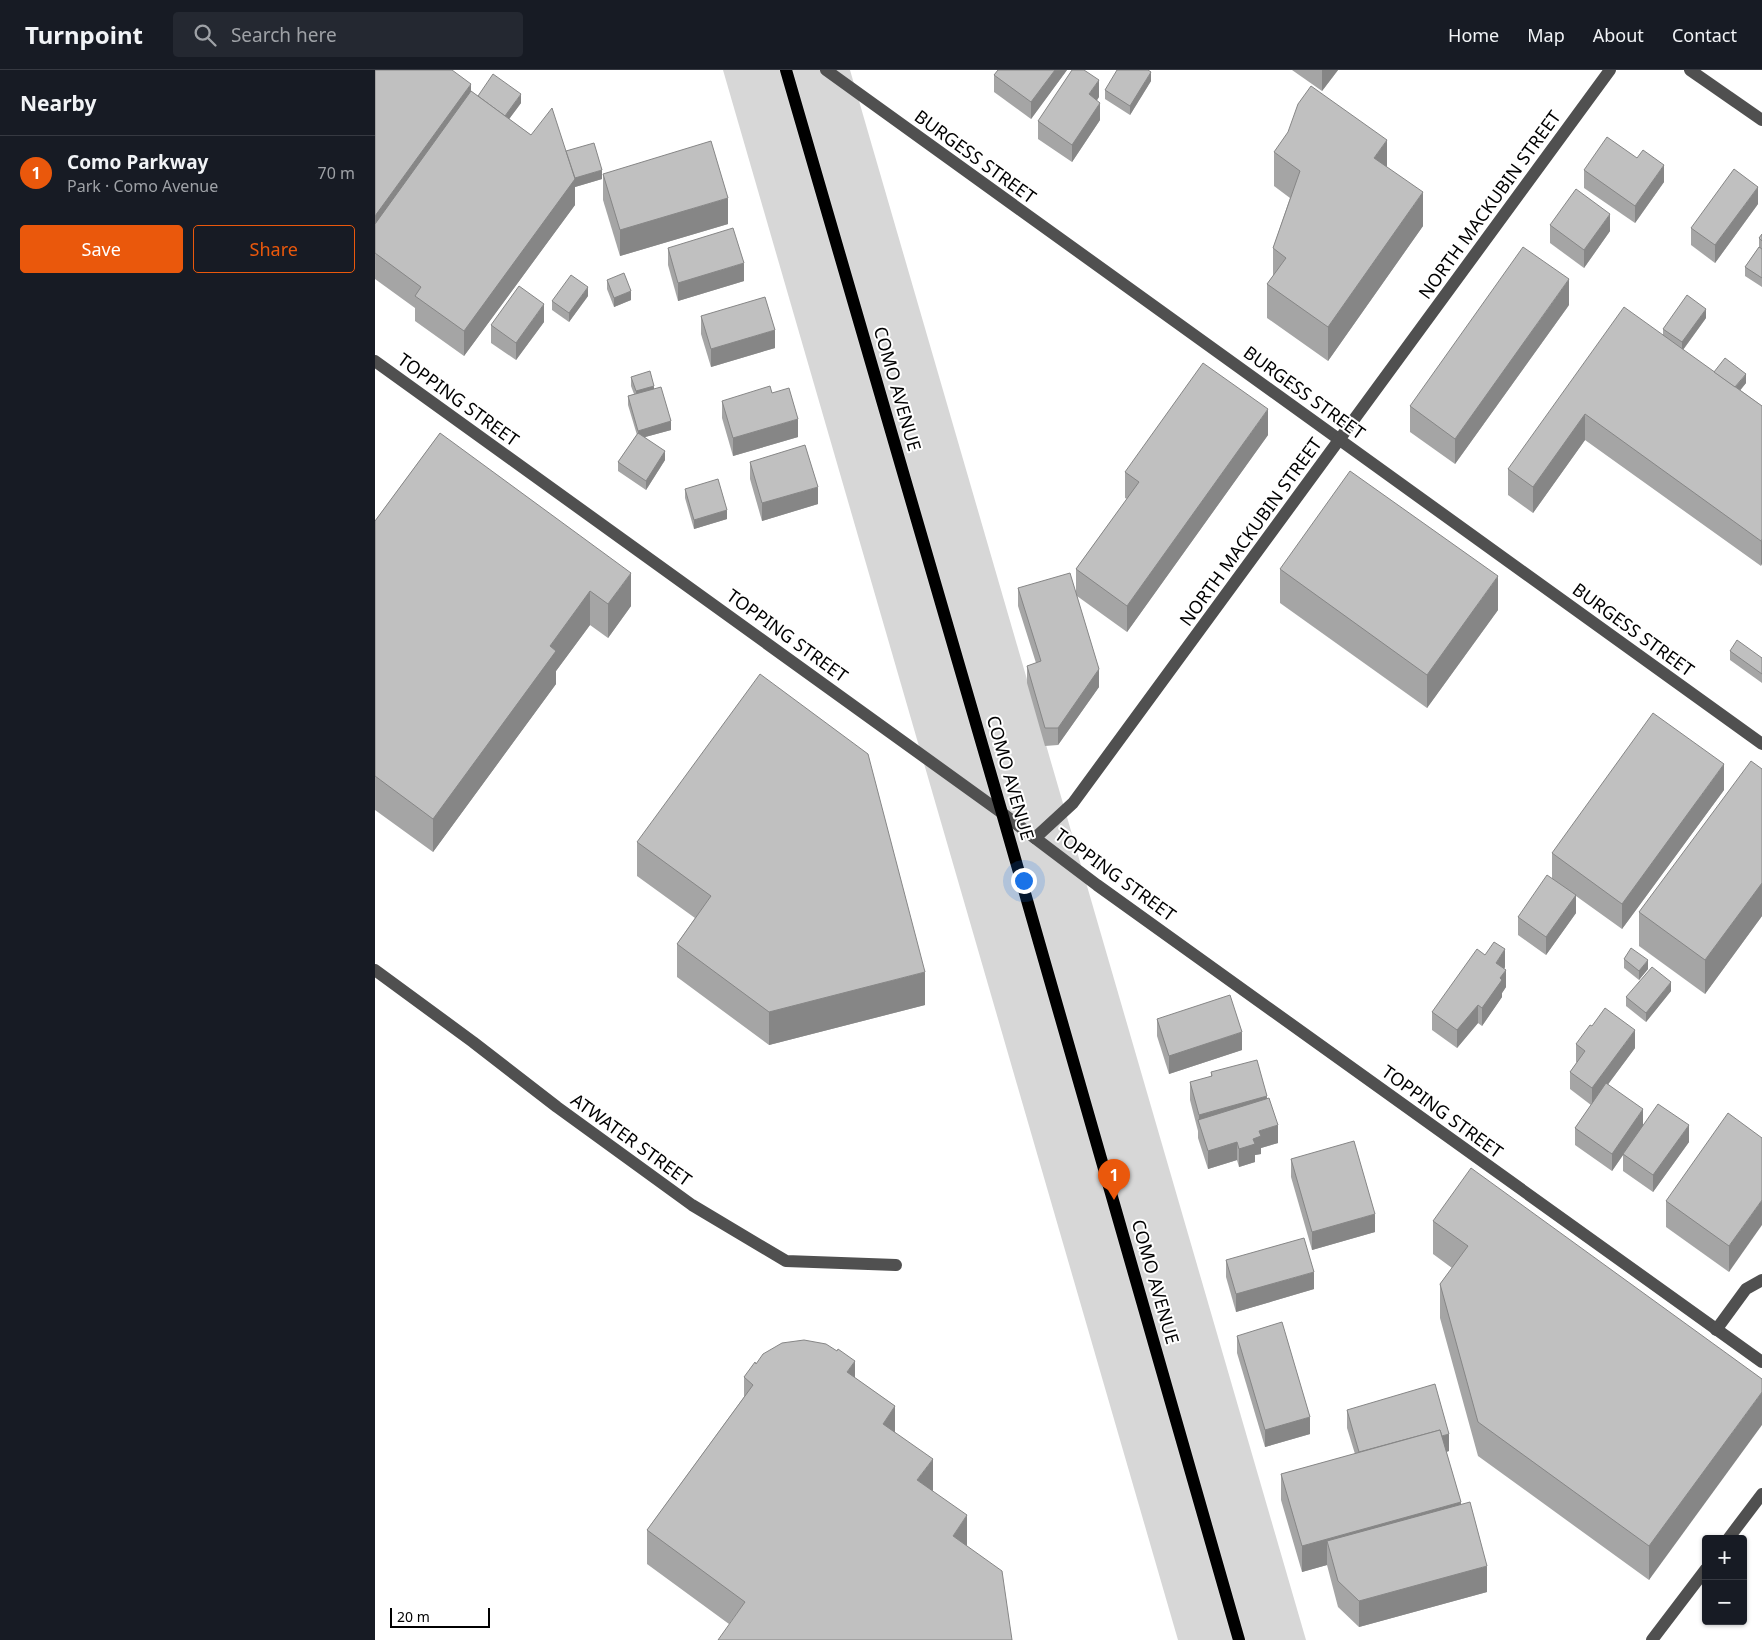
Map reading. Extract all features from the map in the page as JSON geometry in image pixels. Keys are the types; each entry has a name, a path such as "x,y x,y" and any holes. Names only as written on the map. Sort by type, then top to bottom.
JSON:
{"main road":[{"name":"COMO AVENUE","path":"786,70 1002,813 1239,1640"}],"street":[{"name":"BURGESS STREET","path":"826,70 1762,744"},
{"name":"NORTH MACKUBIN STREET","path":"1035,838 1073,803 1610,70"},
{"path":"1691,70 1762,120"},
{"name":"TOPPING STREET","path":"375,361 1002,813 1097,885 1762,1362"},
{"name":"ATWATER STREET","path":"375,970 557,1107 692,1205 786,1261 896,1265"},
{"path":"1716,1330 1746,1289 1762,1280"},
{"path":"1731,1535 1762,1494"},
{"path":"1652,1640 1702,1574"}],"shaded area":[{"path":"723,70 850,70 1306,1640 1178,1640"}],"building":[{"path":"375,70 452,70 471,84 375,216"},
{"path":"998,70 1055,70 1031,102 994,75"},
{"path":"1072,70 1084,70 1099,80 1089,94 1100,103 1072,145 1038,121"},
{"path":"1117,70 1148,70 1151,72 1130,106 1105,90"},
{"path":"493,74 521,94 505,116 478,96"},
{"path":"1311,86 1387,140 1374,158 1423,192 1328,327 1267,284 1286,258 1273,248 1300,171 1274,152 1288,132 1298,104"},
{"path":"471,91 531,135 552,108 575,179 464,331 415,296 421,287 375,253 375,224"},
{"path":"1607,137 1637,158 1643,150 1664,165 1635,206 1584,170"},
{"path":"711,141 728,198 620,230 603,174"},
{"path":"594,143 602,170 575,178 566,151"},
{"path":"1734,169 1758,187 1715,245 1691,228"},
{"path":"1576,189 1610,214 1584,250 1550,225"},
{"path":"733,228 744,263 678,283 668,248"},
{"path":"1523,247 1569,279 1455,439 1410,406"},
{"path":"1759,247 1762,249 1762,278 1745,267"},
{"path":"624,273 631,291 614,298 607,280"},
{"path":"571,275 588,287 569,313 552,301"},
{"path":"519,286 544,304 516,343 491,325"},
{"path":"1687,295 1706,309 1682,342 1663,329"},
{"path":"765,297 775,330 711,349 701,316"},
{"path":"1624,307 1762,406 1761,541 1585,414 1533,487 1508,469"},
{"path":"1725,358 1746,374 1735,387 1714,372"},
{"path":"1203,363 1268,409 1127,606 1076,569 1139,482 1125,472"},
{"path":"650,371 654,386 636,391 631,377"},
{"path":"770,386 772,393 789,388 798,419 733,438 722,401"},
{"path":"661,387 671,421 638,431 628,396"},
{"path":"440,433 631,573 608,604 590,591 550,646 556,651 433,819 375,776 375,521"},
{"path":"638,433 665,451 646,481 618,462"},
{"path":"805,445 818,487 762,503 750,462"},
{"path":"1350,471 1498,576 1427,675 1280,569"},
{"path":"718,479 727,510 694,520 685,489"},
{"path":"1070,573 1099,669 1058,728 1045,728 1027,666 1041,661 1018,588"},
{"path":"1737,640 1762,658 1762,674 1730,651"},
{"path":"760,674 868,754 925,972 769,1012 677,944 711,896 637,842"},
{"path":"1653,713 1724,764 1622,904 1552,853"},
{"path":"1751,761 1762,769 1762,883 1705,960 1639,912"},
{"path":"1547,875 1576,895 1546,937 1518,917"},
{"path":"1494,942 1505,949 1496,963 1506,970 1500,978 1502,980 1482,1008 1478,1005 1457,1030 1432,1012 1477,949 1485,955"},
{"path":"1631,948 1648,960 1639,971 1624,959"},
{"path":"1652,967 1671,982 1646,1013 1626,997"},
{"path":"1230,995 1242,1032 1169,1056 1157,1019"},
{"path":"1605,1008 1635,1030 1592,1088 1570,1072 1585,1051 1576,1044"},
{"path":"1257,1060 1267,1096 1199,1115 1190,1082 1212,1076 1211,1072"},
{"path":"1606,1083 1643,1109 1612,1154 1575,1128"},
{"path":"1269,1098 1278,1125 1259,1131 1261,1136 1253,1139 1255,1144 1239,1149 1237,1142 1208,1151 1198,1120"},
{"path":"1658,1104 1689,1125 1653,1175 1623,1154"},
{"path":"1728,1113 1762,1138 1762,1200 1729,1246 1666,1201"},
{"path":"1354,1141 1375,1214 1312,1232 1291,1159"},
{"path":"1471,1168 1762,1379 1762,1392 1649,1546 1478,1422 1440,1284 1468,1246 1433,1221"},
{"path":"1304,1238 1314,1272 1236,1294 1226,1260"},
{"path":"1282,1322 1310,1417 1265,1430 1237,1336"},
{"path":"804,1340 826,1344 837,1351 838,1349 855,1361 847,1372 895,1406 883,1424 933,1459 917,1480 967,1515 953,1536 1002,1571 1012,1640 718,1640 745,1602 647,1530 753,1385 744,1377 755,1362 756,1364 763,1354 782,1343"},
{"path":"1435,1384 1449,1434 1442,1436 1440,1430 1359,1452 1347,1410"},
{"path":"1440,1430 1461,1502 1302,1546 1281,1474"},
{"path":"1470,1502 1487,1566 1359,1601 1338,1581 1327,1541"}],"place":[{"name":"Como Parkway","path":"1114,1200"}]}
